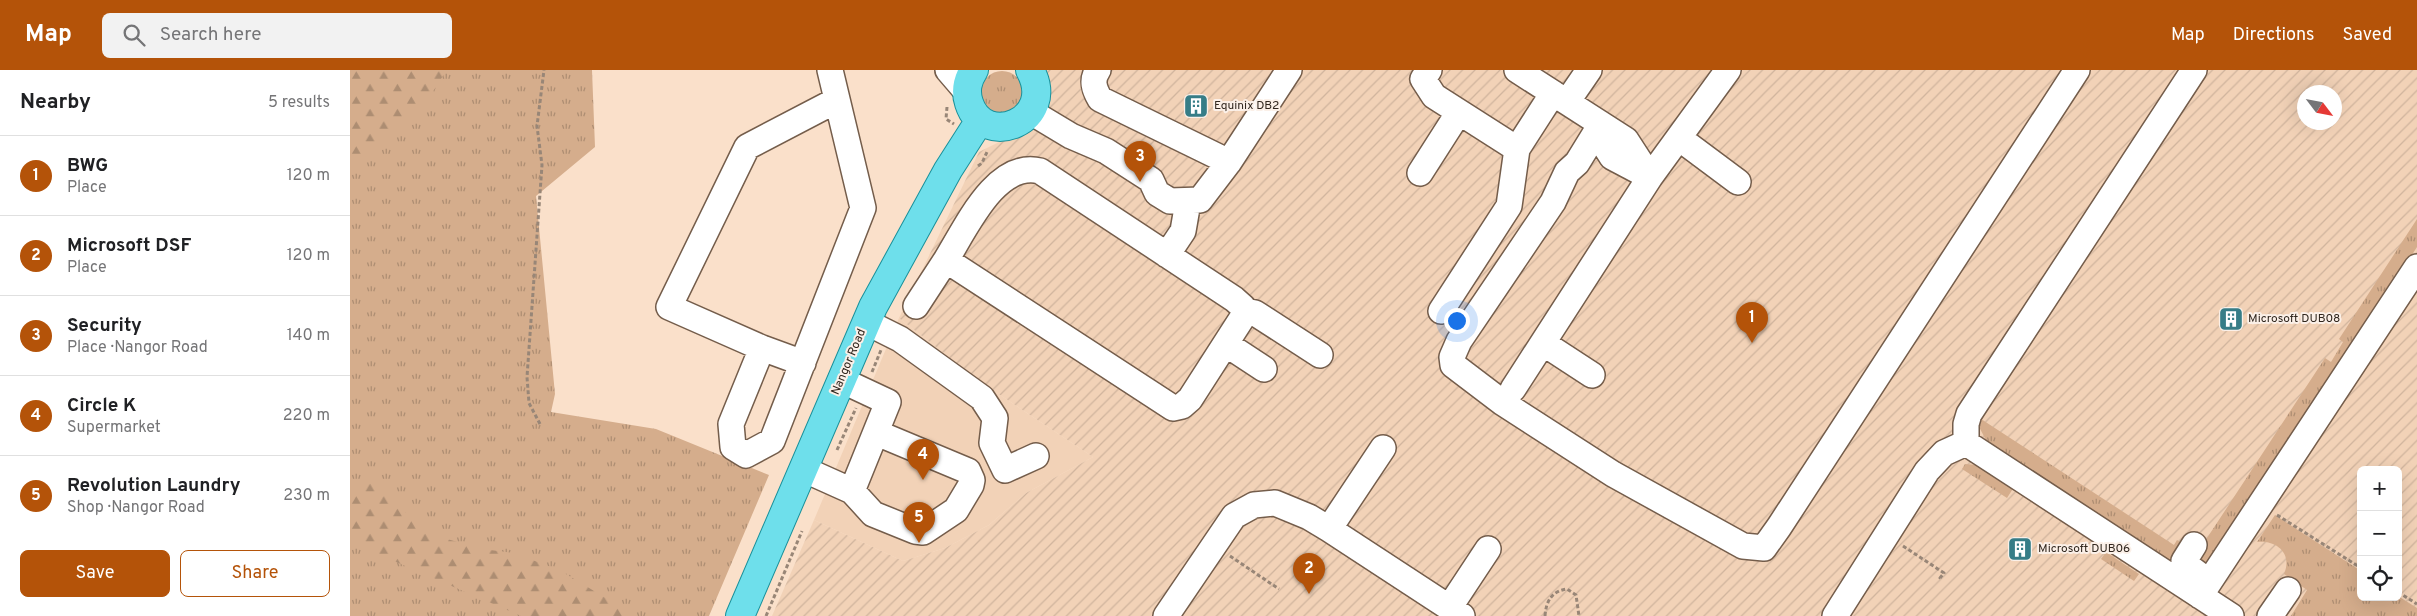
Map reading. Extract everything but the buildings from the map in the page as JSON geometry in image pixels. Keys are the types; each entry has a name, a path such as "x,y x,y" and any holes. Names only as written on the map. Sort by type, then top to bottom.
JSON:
{"main road":[{"path":"970,80 970,107 980,120 991,125 1013,125 1023,120 1031,112 1036,102 1037,90 1030,70"},
{"name":"Nangor Road","path":"740,616 866,322 912,232 980,120"}],"street":[{"path":"762,348 731,424 733,447 746,455 772,441 863,208 830,70"},
{"path":"948,70 970,80"},
{"path":"1098,70 1094,76 1094,88 1100,99 1229,162"},
{"path":"1031,112 1071,136 1098,164 1143,195 1157,193 1170,202 1188,202 1200,200 1229,162 1288,70"},
{"path":"1429,70 1424,79 1434,96 1517,150"},
{"path":"1517,70 1560,98 1597,131 1626,140 1650,177"},
{"path":"1441,311 1509,206 1517,150 1560,98 1588,70"},
{"path":"1513,389 1650,177 1728,70"},
{"path":"1597,131 1577,163 1567,172 1552,202 1459,341 1452,357 1453,365 1503,403 1612,474 1743,546 1764,548 2077,70"},
{"path":"1966,442 1966,424 1969,414 2194,70"},
{"path":"803,363 762,348 669,308 747,147 837,100"},
{"path":"1420,173 1459,112"},
{"path":"1678,138 1738,182"},
{"path":"916,306 992,188 1005,177 1019,170 1030,169 1040,171 1234,299 1245,311 1255,312 1320,354"},
{"path":"1167,255 1183,231 1188,202"},
{"path":"946,260 1173,408 1178,408 1186,403 1243,318 1245,311"},
{"path":"2205,589 2417,267"},
{"path":"866,322 900,339 982,398 995,418 992,443 1005,470 1036,456"},
{"path":"1543,343 1592,375"},
{"path":"1226,344 1264,368"},
{"path":"841,380 888,402 852,492"},
{"path":"803,468 852,492 873,514 915,531 923,532 956,510 971,486 972,480 968,471 877,433"},
{"path":"1966,442 2205,589"},
{"path":"1835,616 1927,471 1944,453 1966,442"},
{"path":"1330,529 1383,448"},
{"path":"1166,616 1234,516 1254,505 1275,503 1309,517 1456,612 1488,549"},
{"path":"2194,545 2184,561 2185,564 2205,589 2231,616"},
{"path":"2270,616 2288,590"}],"path":[{"path":"540,424 529,403 527,377 542,166 537,126 544,70"},
{"path":"2261,504 2357,565"},
{"path":"766,616 805,524"},
{"path":"1902,546 1944,573 1940,578 1942,579"},
{"path":"1225,553 1279,589"},
{"path":"1545,616 1546,606 1550,598 1557,590 1567,589 1576,595 1579,616"},
{"path":"2402,595 2417,604"}],"shaded area":[{"path":"1046,70 2417,70 2417,616 772,616 814,520 903,561 945,548 989,525 1026,493 1093,457 982,383 899,318 979,152 1015,134 1035,127 1049,107 1049,92 1045,79"},
{"path":"899,318 982,383 1093,457 1026,493 989,525 945,548 903,561 814,520"}],"green space":[{"path":"350,70 592,70 595,147 536,196 555,394 551,412 656,429 769,475 709,616 350,616"},
{"path":"350,70 446,70 427,100 416,112 379,142 350,161"},
{"path":"998,71 1006,71 1017,77 1023,92 1017,107 1006,113 998,113 987,107 981,96 981,88 987,77"},
{"path":"2417,219 2417,247 2214,560 2208,568 2192,561 2325,358 2331,362 2343,342 2339,339"},
{"path":"1988,402 1992,402 1981,419 2174,545 2177,540 2187,546 2175,565 1988,444 1977,423"},
{"path":"1965,464 1978,465 2014,487 2007,498 1962,469"},
{"path":"350,481 368,482 384,489 397,507 447,539 482,549 514,553 561,571 632,614 630,616 521,616 350,542"},
{"path":"2275,515 2357,568 2357,601 2402,601 2402,599 2417,608 2417,616 2291,616 2307,590 2284,574 2286,560 2281,549 2270,543 2257,542"},
{"path":"2106,552 2139,574 2134,581 2101,559"}],"place":[{"name":"Equinix DB2","path":"1196,106"},
{"name":"Security","path":"1140,182"},
{"name":"Microsoft DUB08","path":"2231,319"},
{"name":"BWG","path":"1752,343"},
{"name":"Circle K","path":"923,480"},
{"name":"Revolution Laundry","path":"919,543"},
{"name":"Microsoft DUB06","path":"2020,549"},
{"name":"Microsoft DSF","path":"1309,594"}]}
